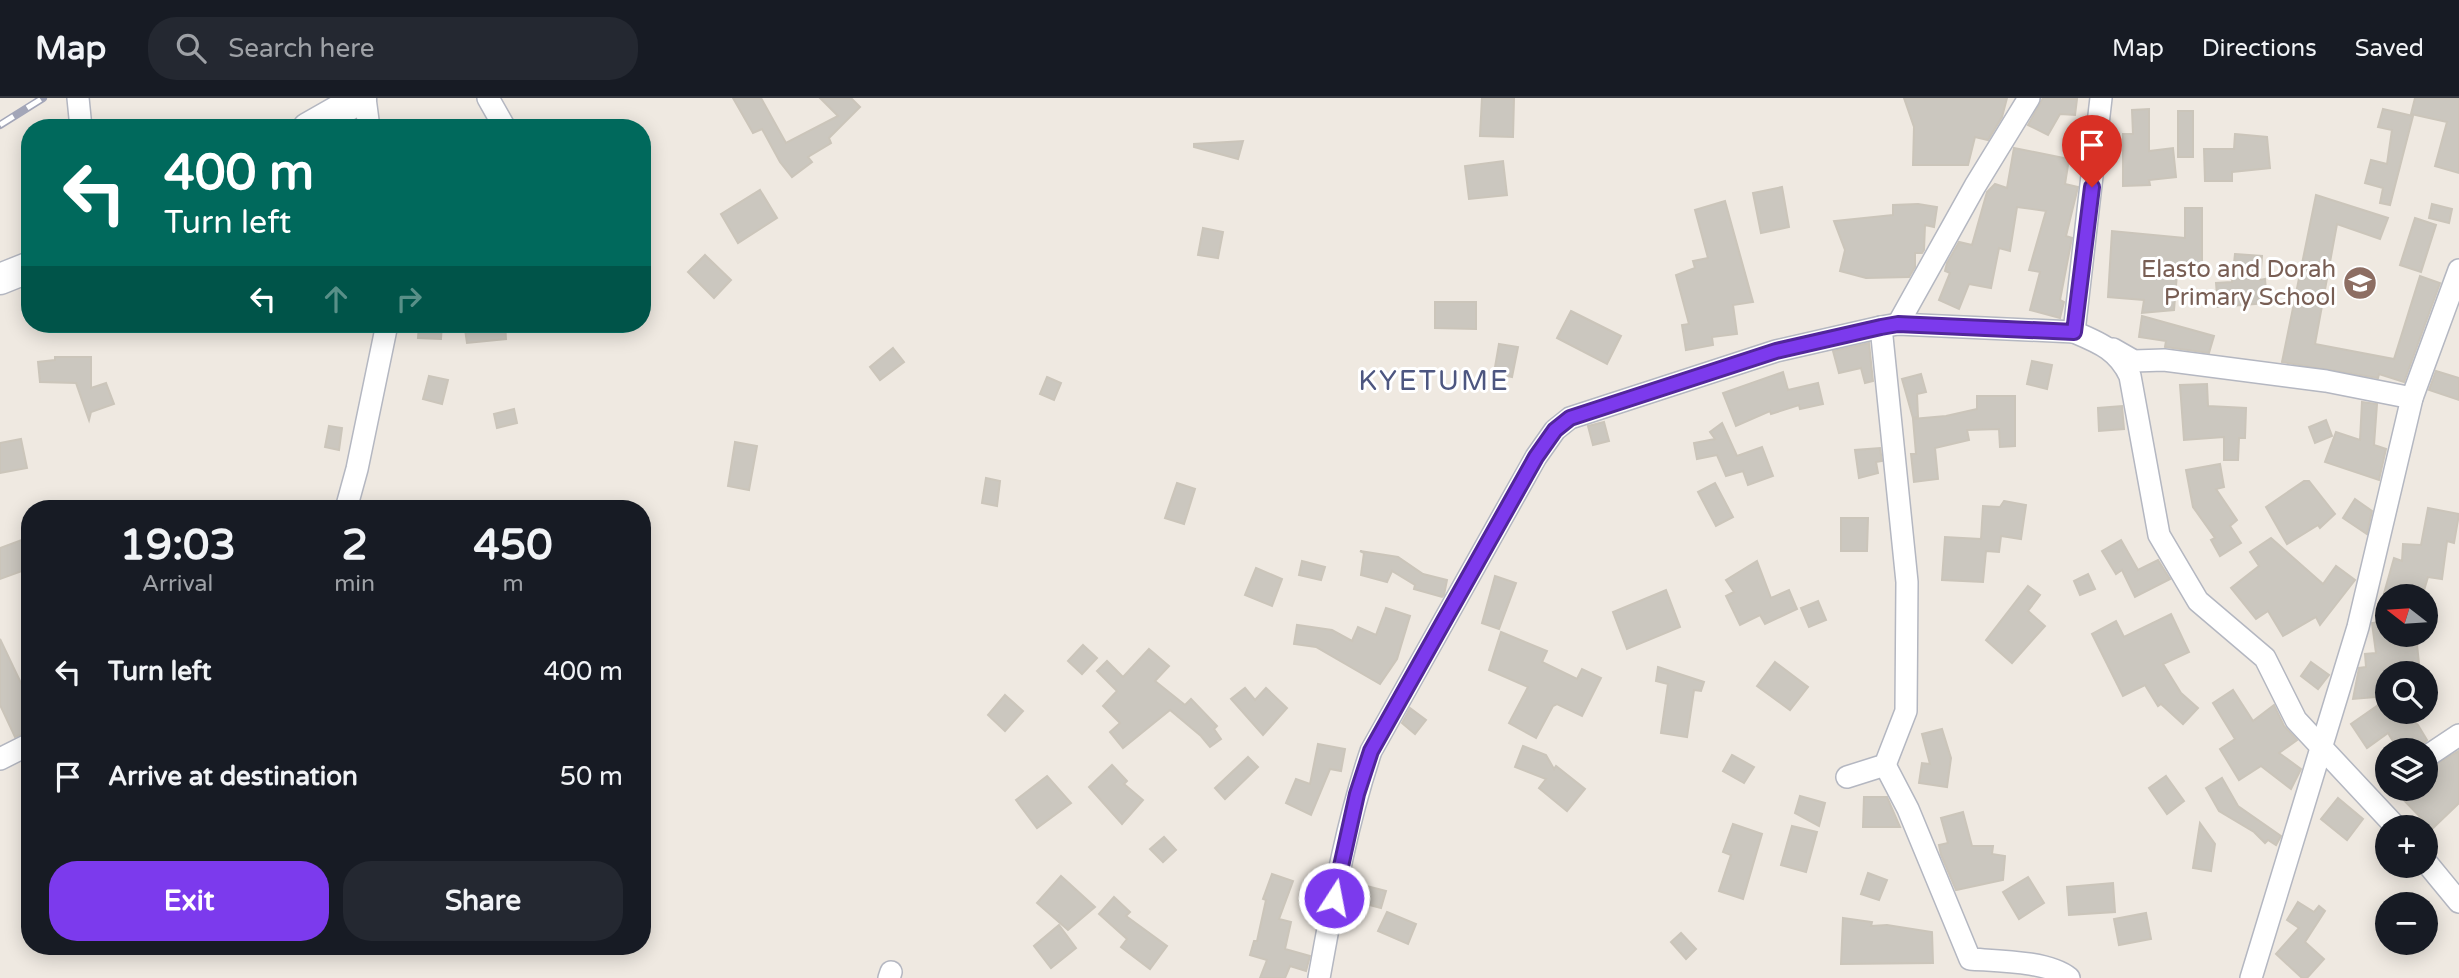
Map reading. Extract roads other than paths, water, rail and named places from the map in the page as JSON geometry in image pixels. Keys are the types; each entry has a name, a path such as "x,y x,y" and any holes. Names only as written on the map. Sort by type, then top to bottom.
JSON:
{"main road":[{"path":"324,119 363,98"},
{"path":"0,279 21,271"}],"street":[{"path":"78,98 80,119"},
{"path":"363,98 367,119"},
{"path":"488,98 500,119"},
{"path":"2029,98 1890,325 1907,582 1906,711 1885,765 1908,809 1970,958 2062,972 2069,978"},
{"path":"2074,332 2101,98"},
{"path":"2251,978 2358,627 2412,398 2459,270"},
{"path":"1319,978 1339,871 1357,794 1371,751 1536,457 1555,430 1570,418 1763,355 1890,325 2074,332 2134,361 2164,360 2326,381 2371,393 2412,398"},
{"path":"348,500 385,333"},
{"path":"2107,346 2122,359 2130,376 2159,535 2198,601 2265,658 2296,720 2322,749 2375,787"},
{"path":"2438,749 2459,734"},
{"path":"0,759 21,748"},
{"path":"1847,777 1885,765"},
{"path":"2438,877 2459,902"}],"railway":[{"path":"0,125 43,98"}],"place":[{"name":"Elasto and Dorah Primary School","path":"2360,283"}],"district":[{"name":"KYETUME","path":"1434,380"}]}
